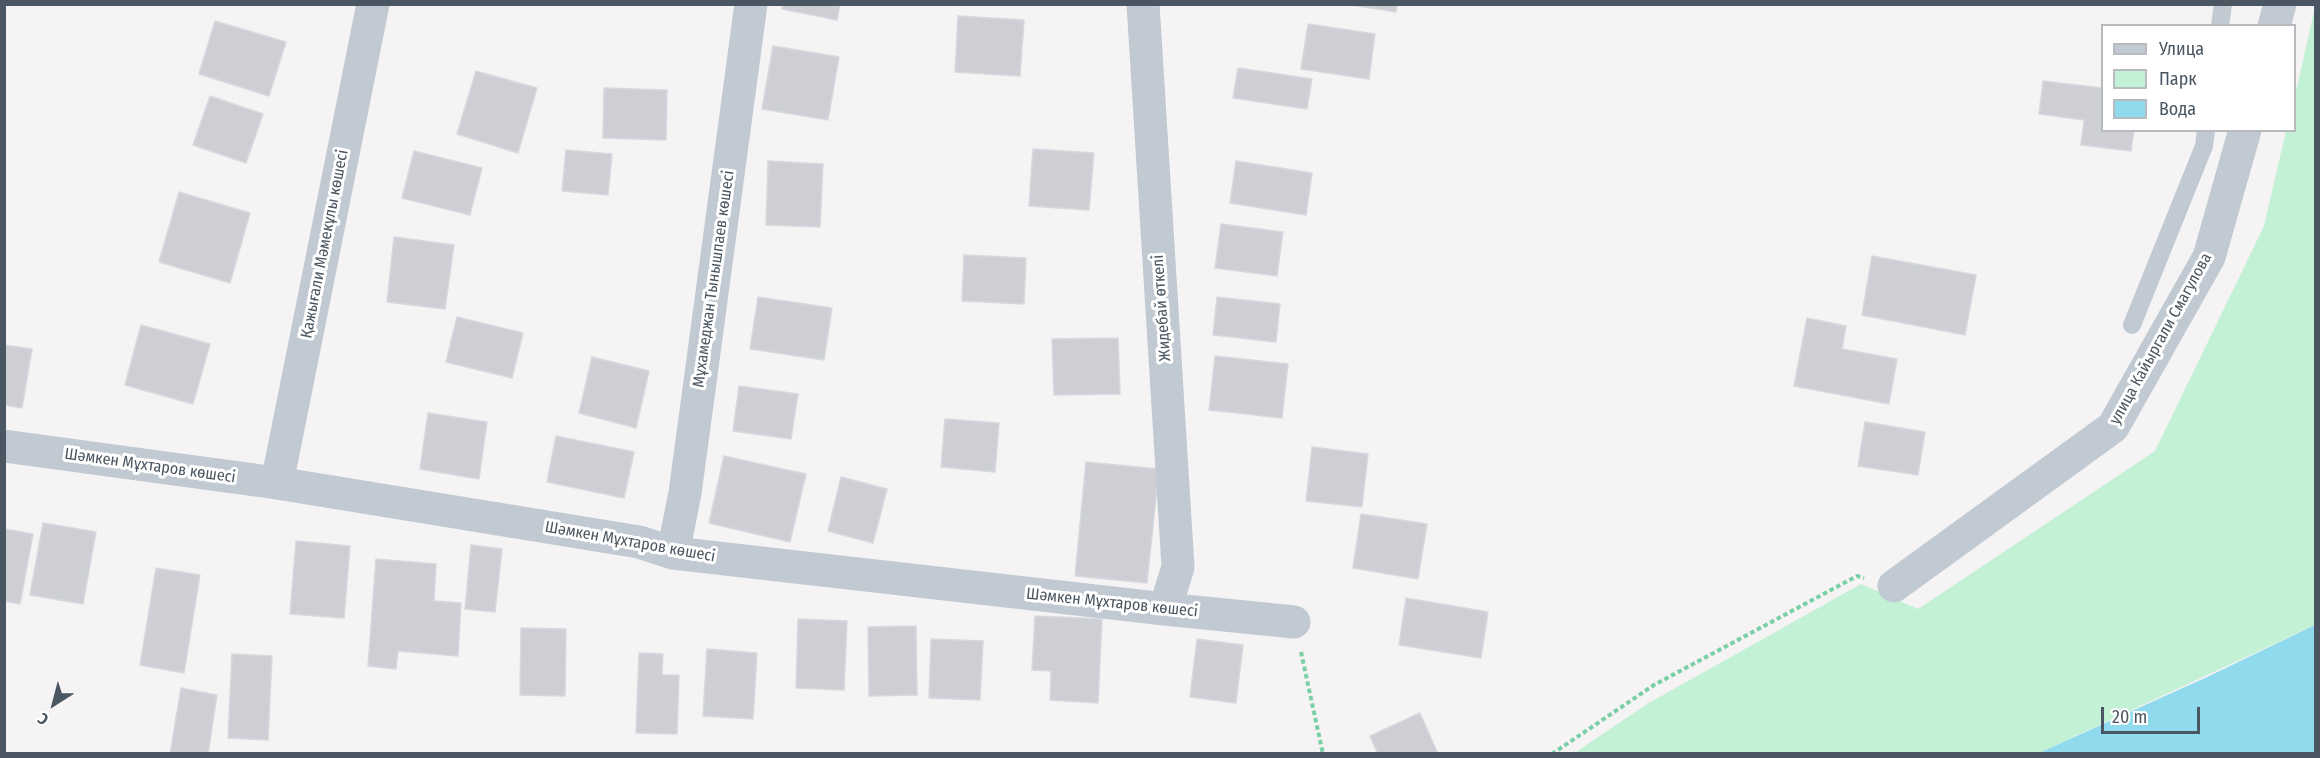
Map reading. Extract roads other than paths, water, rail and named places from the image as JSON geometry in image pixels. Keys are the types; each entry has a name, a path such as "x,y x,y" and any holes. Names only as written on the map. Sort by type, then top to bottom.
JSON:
{"street":[{"name":"Қажығали Мәмекұлы көшесі","path":"277,483 373,4"},
{"name":"Мұхамеджан Тынышпаев көшесі","path":"673,553 685,494 751,4"},
{"name":"Жидебай өткелі","path":"1143,4 1178,567 1165,609"},
{"path":"2275,24 2280,4"},
{"name":"улица Кайыргали Смагулова","path":"1894,586 2114,427 2209,257 2244,132"},
{"name":"Шәмкен Мұхтаров көшесі","path":"4,446 277,483 639,542 673,553 1294,622"}],"lane":[{"path":"2220,24 2223,4"},
{"path":"2132,325 2204,146 2206,132"}],"water":[{"path":"2315,625 2315,753 2039,753 2207,677"}]}
